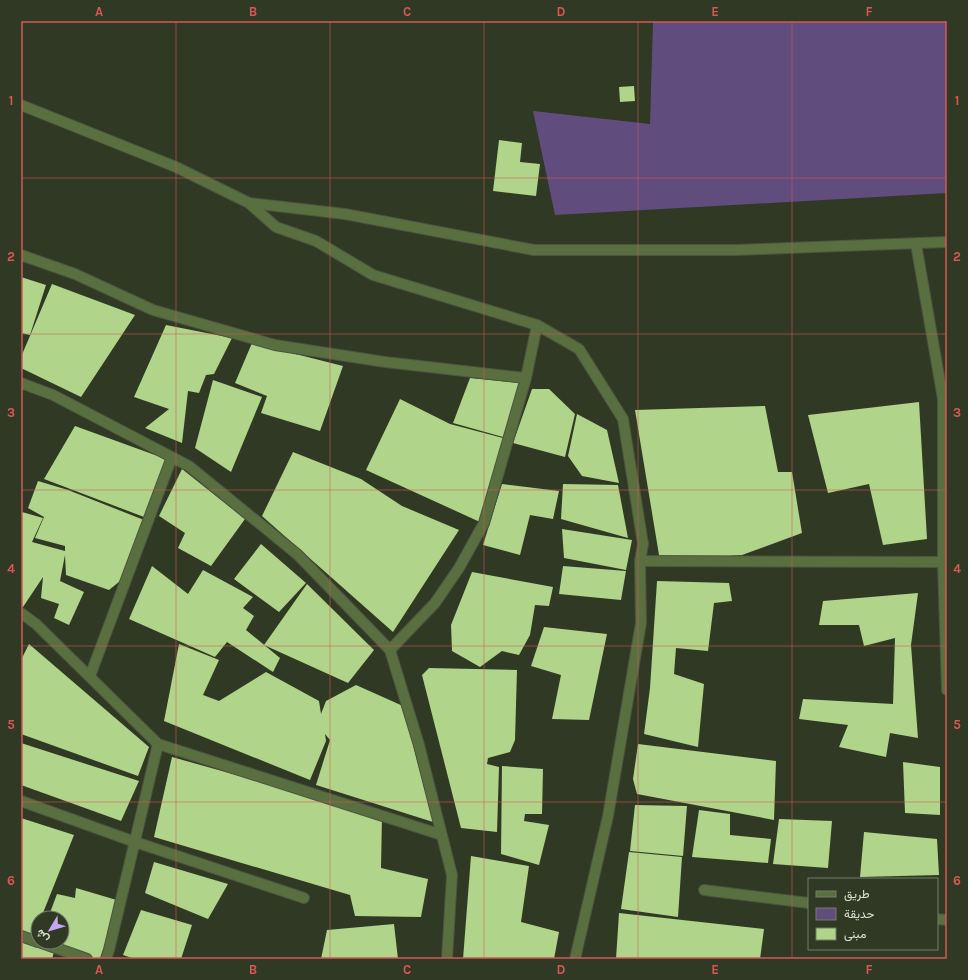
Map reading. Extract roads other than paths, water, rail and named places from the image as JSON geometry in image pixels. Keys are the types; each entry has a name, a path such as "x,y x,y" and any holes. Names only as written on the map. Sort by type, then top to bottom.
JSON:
{"street":[{"path":"21,105 176,167 249,203 276,227 316,241 373,275 537,325 579,349 623,419 643,544 640,561 641,623 608,816 575,959"},
{"path":"249,203 345,214 534,250 736,250 947,242"},
{"path":"916,244 943,400 947,690"},
{"path":"21,255 75,274 153,310 275,345 386,362 526,378"},
{"path":"390,650 435,603 459,568 484,523 526,378 537,325"},
{"path":"21,383 53,396 189,466 298,555 390,650 419,745 452,875 447,959"},
{"path":"90,676 172,457"},
{"path":"640,561 945,562"},
{"path":"21,613 36,624 158,744 442,835"},
{"path":"106,959 158,744"},
{"path":"21,801 134,842 304,898"},
{"path":"704,890 808,903"},
{"path":"61,950 87,959"}]}
